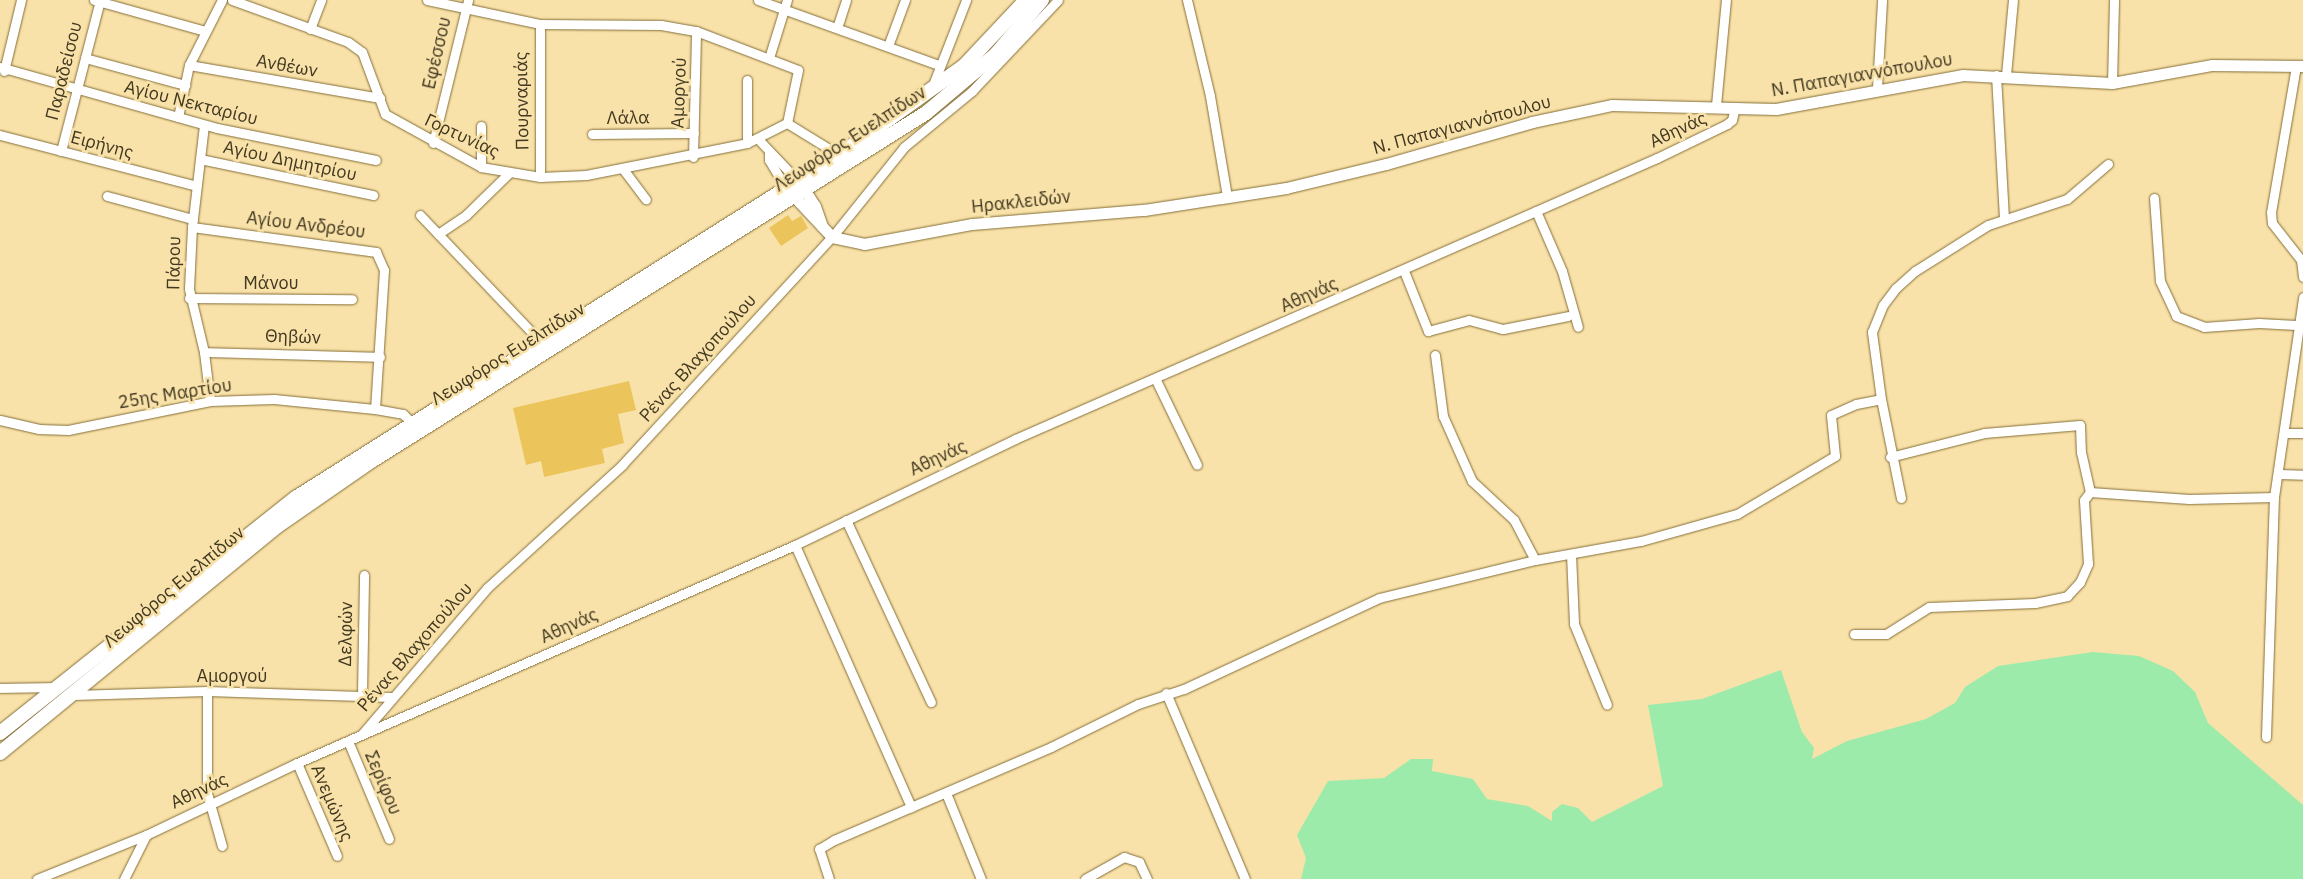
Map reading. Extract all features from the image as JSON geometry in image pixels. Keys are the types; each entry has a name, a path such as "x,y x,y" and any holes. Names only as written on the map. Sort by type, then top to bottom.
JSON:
{"main road":[{"name":"Λεωφόρος Ευελπίδων","path":"0,753 279,525 381,455 796,189 839,155 930,92 978,54 1026,0"},
{"name":"Λεωφόρος Ευελπίδων","path":"0,733 272,515 540,341 796,189 881,144 967,80 996,54 1042,0"}],"street":[{"path":"2,69 21,0"},
{"path":"98,0 205,31"},
{"name":"Παραδείσου","path":"61,151 98,0"},
{"path":"178,117 189,65 222,0"},
{"name":"Γορτυνίας","path":"232,0 348,42 362,52 386,114 433,142 481,167 508,173 563,178 693,157 758,139 787,122"},
{"path":"310,29 321,0"},
{"path":"427,0 466,4 540,24 661,25 696,31 769,58 798,70 787,122 839,155"},
{"path":"758,0 939,65"},
{"path":"769,58 788,0"},
{"path":"837,28 846,0"},
{"path":"888,46 905,0"},
{"path":"930,92 966,0"},
{"name":"Ρένας Βλαχοπούλου","path":"360,736 391,697 487,588 622,465 832,238 904,147 972,91 1058,0"},
{"path":"1187,0 1210,96 1227,197"},
{"path":"1716,105 1726,0"},
{"path":"1877,88 1882,0"},
{"path":"2004,217 2001,75 2013,0"},
{"path":"2112,83 2114,0"},
{"name":"Εφέσσου","path":"433,142 466,4"},
{"name":"Πουρναριάς","path":"540,24 540,177"},
{"name":"Αμοργού","path":"693,157 696,31"},
{"path":"85,58 185,85"},
{"name":"Ανθέων","path":"189,65 380,98"},
{"name":"Ν. Παπαγιαννόπουλου","path":"1227,197 1386,164 1532,122 1592,109 1643,104 1716,105 1776,109 1877,88 1963,75 2001,75 2112,83 2212,65 2300,66"},
{"path":"2300,66 2272,212 2272,223 2301,260 2303,277"},
{"name":"Αγίου Νεκταρίου","path":"2,69 204,125 376,160"},
{"path":"747,80 747,143"},
{"name":"Αθηνάς","path":"37,879 146,835 348,740 795,545 1015,440 1404,271 1536,211 1727,124 1734,116 1734,107"},
{"name":"Πάρου","path":"204,125 192,223 190,298 204,352 210,400"},
{"path":"481,126 481,167"},
{"name":"Λάλα","path":"592,134 694,133"},
{"name":"Ειρήνης","path":"0,135 197,186"},
{"path":"758,139 832,238"},
{"path":"769,152 769,160 796,189"},
{"name":"Αγίου Δημητρίου","path":"200,159 373,195"},
{"path":"1902,498 1890,457 1872,332 1883,305 1916,271 2004,217 2066,199 2108,164"},
{"path":"623,168 646,199"},
{"path":"438,234 466,215 508,173"},
{"path":"107,196 192,223"},
{"name":"Ηρακλειδών","path":"832,238 864,244 972,224 1144,210 1227,197"},
{"path":"2154,198 2160,281 2176,316 2204,328 2259,323 2296,325"},
{"path":"1536,211 1562,271 1578,327"},
{"path":"420,215 540,341"},
{"name":"Αγίου Ανδρέου","path":"192,223 376,252 384,270 380,357 375,409"},
{"path":"1404,271 1428,331 1470,320 1503,329 1568,316"},
{"path":"2266,737 2274,497 2279,474 2296,325 2303,297"},
{"name":"Μάνου","path":"190,298 352,299"},
{"name":"Θηβών","path":"204,352 380,357"},
{"path":"1435,355 1443,416 1472,481 1514,520 1535,560"},
{"path":"1156,380 1197,465"},
{"name":"25ης Μαρτίου","path":"0,420 62,430 210,400 274,399 375,409 403,414 412,423"},
{"path":"829,879 819,849 911,807 946,794 1379,598 1535,560 1641,541 1737,514 1835,456 1831,423 1835,412 1881,399"},
{"path":"1854,634 1886,634 1930,607 2035,603 2067,596 2080,582 2088,564 2084,500 2090,492 2081,452 2080,425 1984,433 1890,457"},
{"path":"2284,434 2303,433"},
{"path":"2279,474 2303,475"},
{"path":"2090,492 2180,499 2274,497"},
{"path":"846,520 931,702"},
{"path":"795,545 911,807"},
{"path":"1570,554 1574,624 1607,705"},
{"name":"Δελφών","path":"362,694 364,575"},
{"path":"0,688 55,687"},
{"path":"207,691 209,804 222,846"},
{"name":"Αμοργού","path":"73,695 207,691 362,694 391,697"},
{"path":"1166,693 1245,879"},
{"name":"Σερίφου","path":"348,740 389,839"},
{"name":"Ανεμώνης","path":"297,763 337,856"},
{"path":"946,794 981,879"},
{"path":"124,879 146,835"},
{"path":"1085,879 1124,856 1139,862 1147,879"}],"green space":[{"path":"2093,652 2139,656 2173,671 2195,692 2208,723 2303,805 2303,879 1301,879 1306,858 1297,835 1328,781 1384,778 1411,759 1433,759 1432,771 1473,779 1487,799 1528,806 1552,821 1552,812 1562,804 1578,808 1592,822 1663,786 1648,705 1702,699 1781,670 1802,732 1814,748 1812,759 1847,741 1926,719 1955,703 1965,687 1998,666"}],"building":[{"path":"788,215 792,221 801,216 808,228 781,246 769,228"},
{"path":"629,381 636,410 618,414 624,443 602,449 605,463 544,477 541,461 526,465 513,408"}]}
